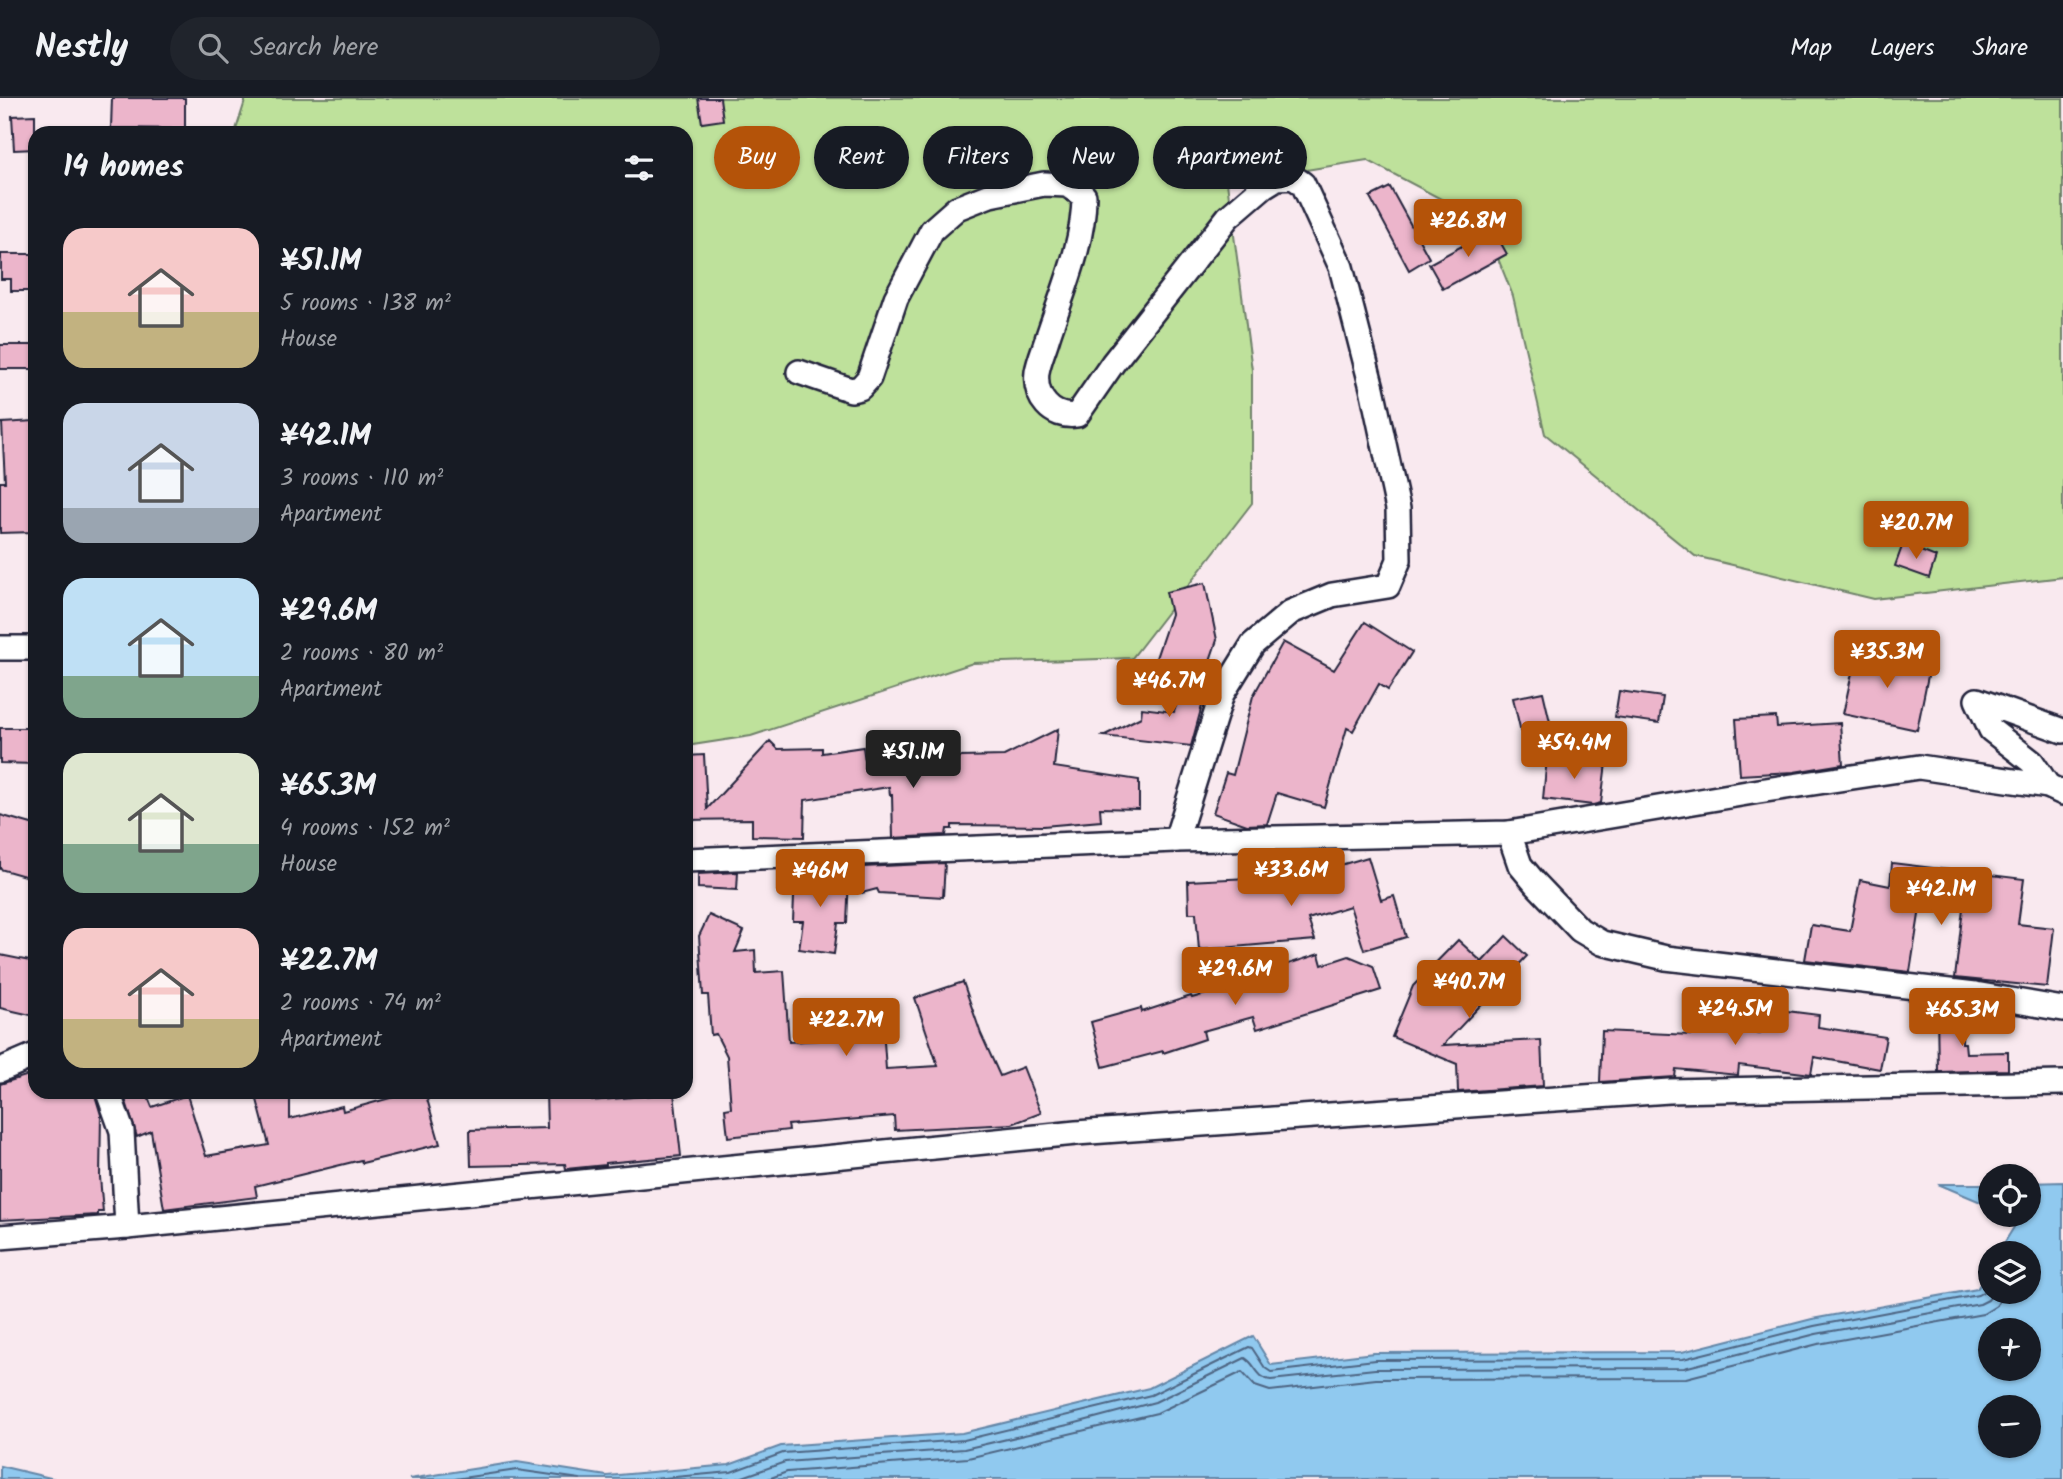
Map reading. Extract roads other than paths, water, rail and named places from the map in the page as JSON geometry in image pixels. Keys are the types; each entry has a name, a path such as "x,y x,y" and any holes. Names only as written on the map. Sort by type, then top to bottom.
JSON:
{"street":[{"path":"799,372 851,390 860,388 869,378 896,298 932,230 957,208 989,195 1044,184 1067,185 1084,196 1084,216 1077,247 1037,372 1039,394 1047,406 1067,416 1077,415 1113,363 1228,217 1277,178 1293,177 1303,184 1341,267 1372,388 1398,509 1399,560 1388,586 1332,595 1291,612 1253,644 1222,694 1176,840"},
{"path":"0,648 28,648"},
{"path":"2056,790 2032,762 1991,730 1977,699 2063,731"},
{"path":"693,860 1176,840 1509,833 1919,767 2056,790"},
{"path":"1509,833 1520,865 1535,883 1580,930 1602,943 1666,958 1961,992 2063,1009"},
{"path":"0,1070 28,1058"},
{"path":"0,1237 127,1227 1090,1132 1669,1091 2063,1083"},
{"path":"111,1099 122,1131 127,1227"}],"water":[{"path":"2063,1182 2063,1479 409,1479 517,1462 607,1476 729,1465 781,1446 962,1433 1149,1388 1253,1336 1271,1365 1374,1353 1682,1352 1812,1319 1978,1287 1978,1304 2041,1304 2041,1241 2005,1241 2014,1227 2041,1227 2041,1183"},
{"path":"1938,1184 1978,1184 1978,1201"},
{"path":"0,1466 55,1479 0,1479"}]}
